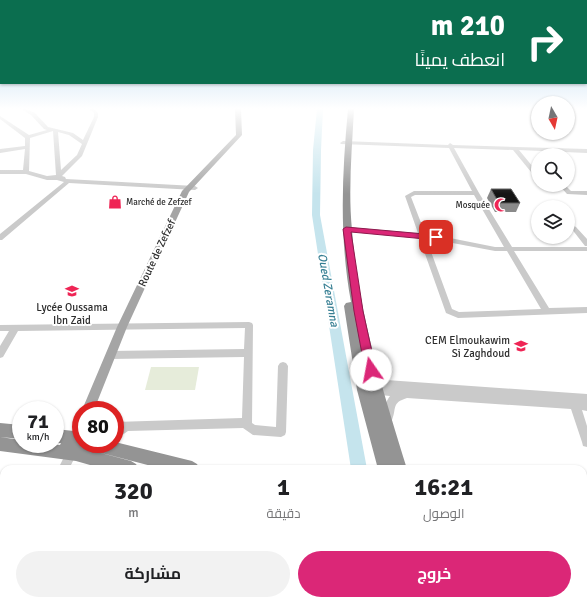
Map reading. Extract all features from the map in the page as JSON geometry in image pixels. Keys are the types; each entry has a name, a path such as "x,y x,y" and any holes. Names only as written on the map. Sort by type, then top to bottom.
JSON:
{"highway":[{"path":"346,137 346,229 369,387 388,430 398,465"},
{"path":"347,137 340,237 385,465"},
{"path":"0,430 12,431"},
{"path":"0,444 72,441"},
{"path":"124,450 178,465"},
{"path":"100,453 123,465"}],"main road":[{"name":"Route de Zefzef","path":"92,401 125,327 193,186 237,137"},
{"name":"Route de Zefzef","path":"193,186 242,137"},
{"name":"Route de Zefzef","path":"98,401 113,355"}],"street":[{"path":"26,172 28,137"},
{"path":"55,137 58,176"},
{"path":"76,137 84,143"},
{"path":"58,176 79,156 87,137"},
{"path":"69,179 63,175 82,156 91,137"},
{"path":"346,143 587,151"},
{"path":"450,146 476,193 547,312"},
{"path":"0,151 27,147"},
{"path":"514,148 531,169"},
{"path":"580,151 587,158"},
{"path":"0,172 26,172 35,176 58,176 69,179 193,186"},
{"path":"0,238 69,179"},
{"path":"575,189 587,190"},
{"path":"575,191 587,193"},
{"path":"476,193 414,192 409,194 408,197 447,309 450,313 587,310"},
{"path":"346,229 422,236 477,246 510,249 587,249"},
{"path":"575,229 587,244"},
{"path":"0,328 249,325 245,423"},
{"path":"0,354 15,328"},
{"path":"113,355 248,353"},
{"path":"124,426 245,423 253,430 281,432 283,366"},
{"path":"369,387 407,393 587,406"},
{"path":"369,387 587,398"},
{"path":"388,430 388,407 391,401 407,393"},
{"path":"575,405 587,442"},
{"path":"124,429 128,426"},
{"path":"65,465 72,451"}],"green space":[{"path":"151,367 199,367 195,390 145,390"}],"building":[{"path":"491,189 511,189 520,203 499,203"}],"waterway":[{"name":"Oued Zeramna","path":"318,137 316,215 358,465"}],"place":[{"name":"Marché de Zefzef","path":"115,202"},
{"name":"Mosquée","path":"501,205"},
{"name":"Lycée Oussama Ibn Zaid","path":"72,291"},
{"name":"CEM Elmoukawim Si Zaghdoud","path":"521,346"}],"route":[{"path":"371,370 358,311 346,229 436,237"}]}
